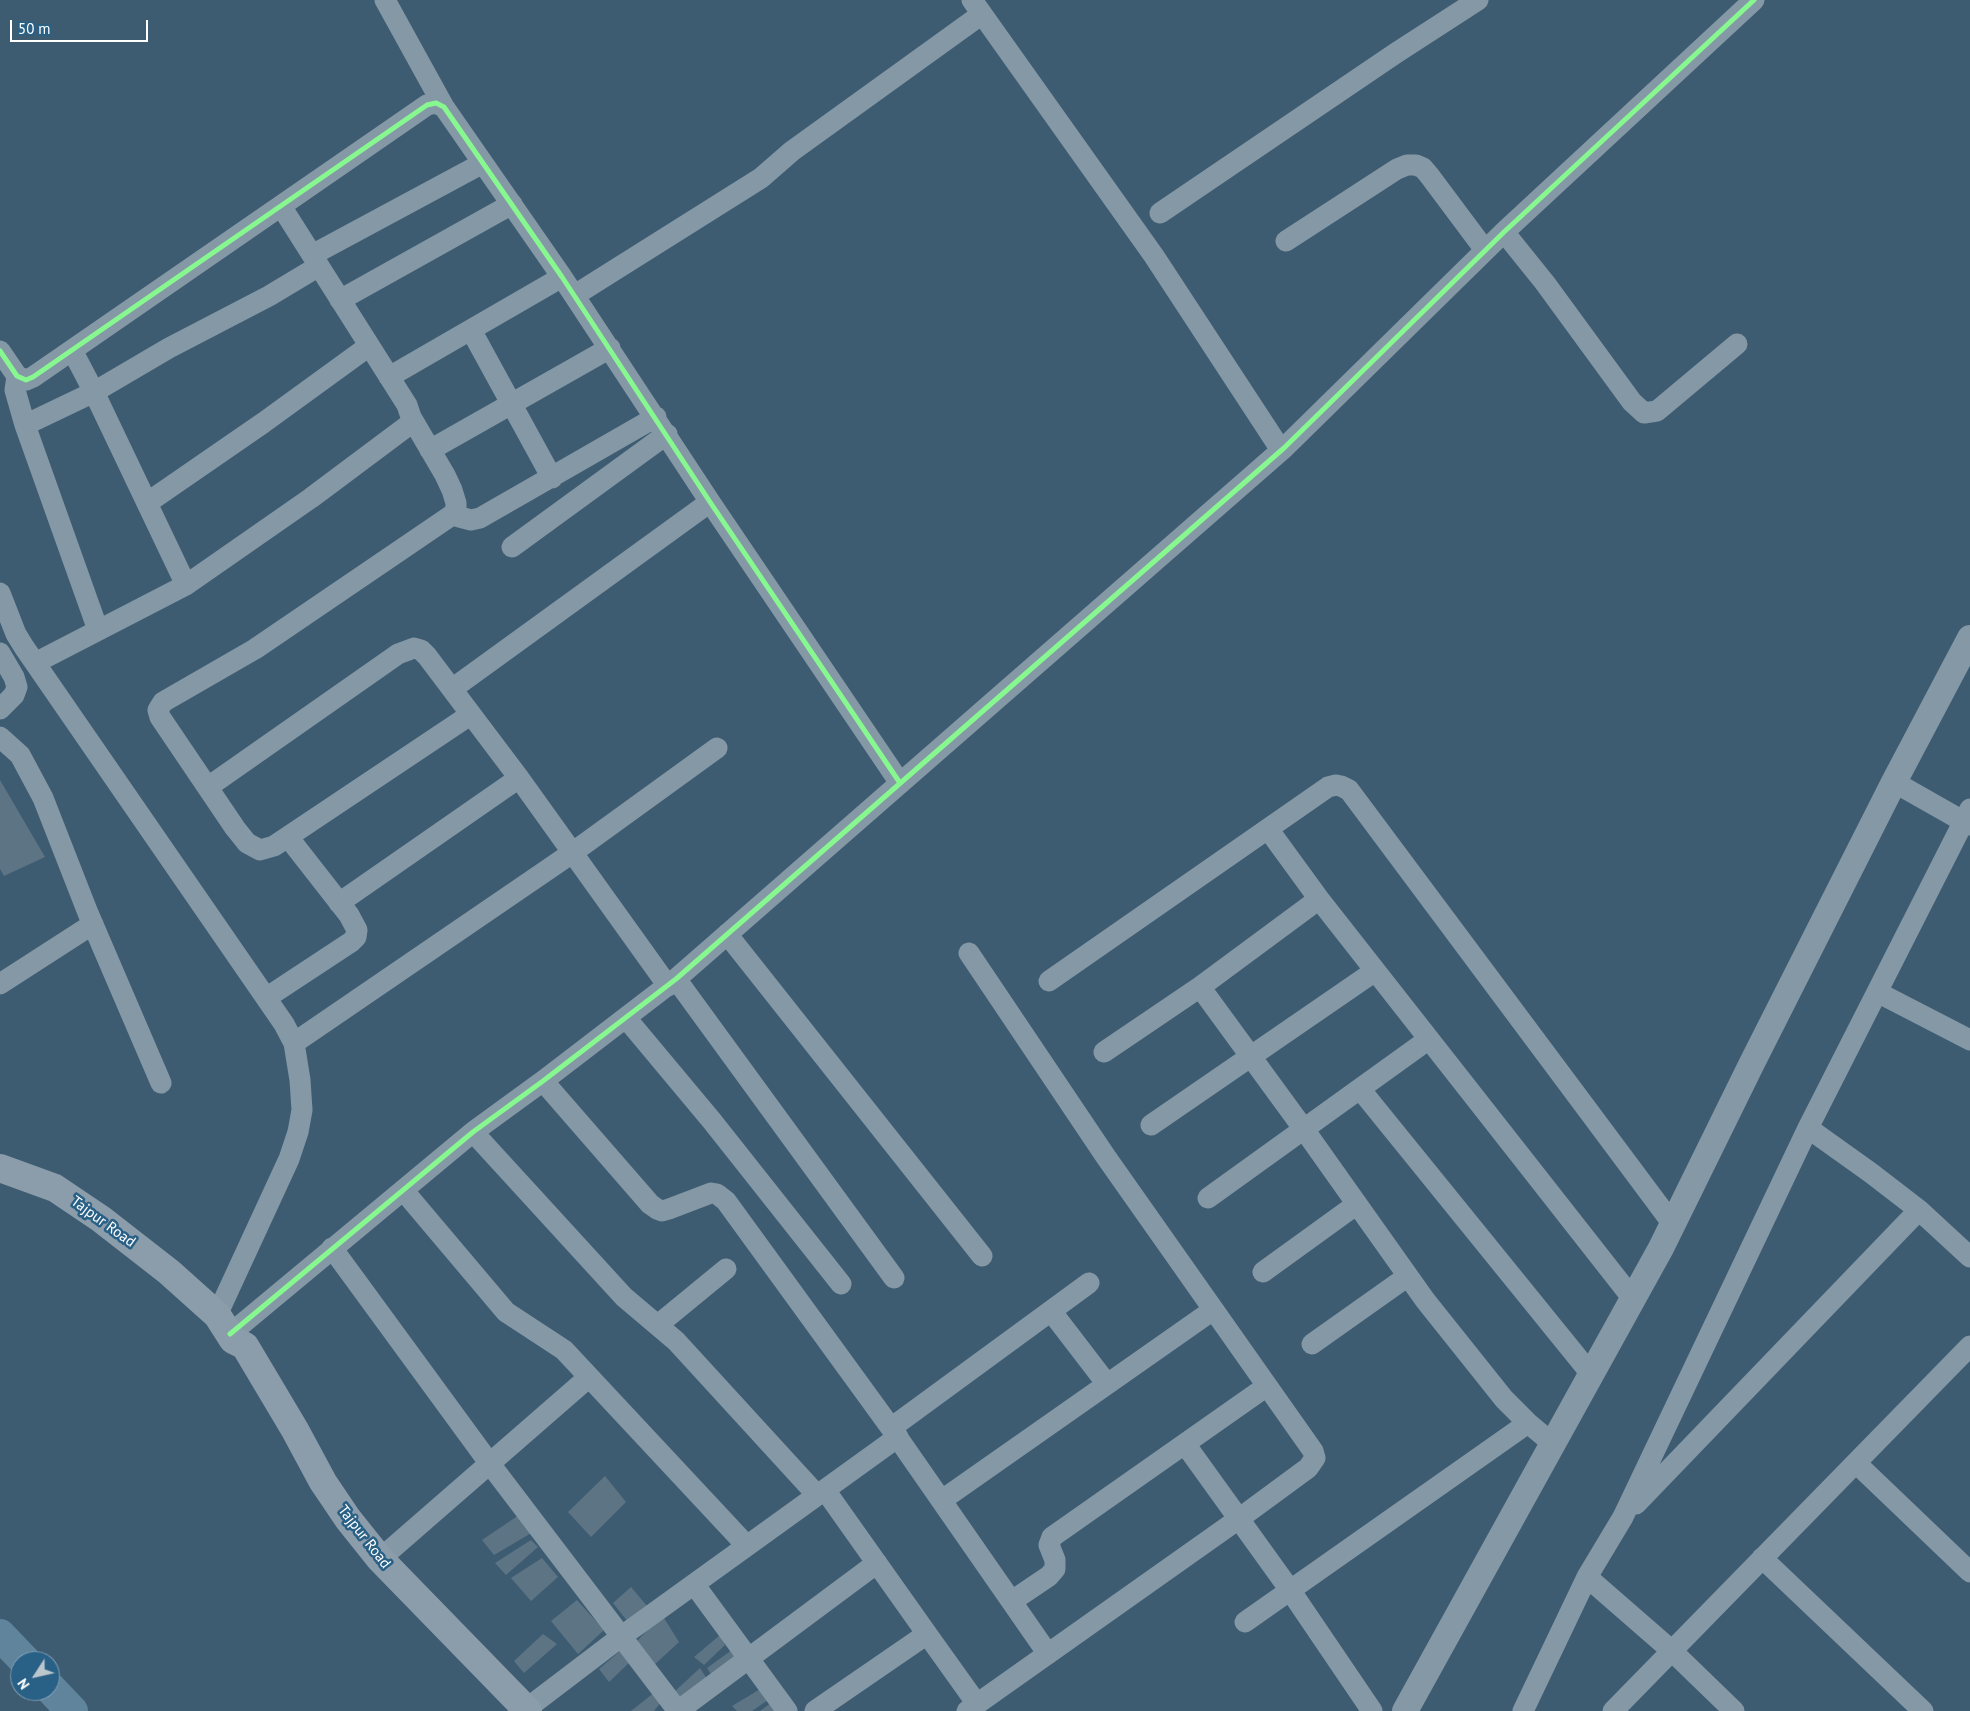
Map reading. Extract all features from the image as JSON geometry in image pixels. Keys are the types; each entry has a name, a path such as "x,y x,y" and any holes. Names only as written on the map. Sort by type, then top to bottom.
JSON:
{"main road":[{"name":"Tajpur Road","path":"0,1168 55,1188 101,1219 169,1272 245,1346 295,1430 323,1482 348,1519 380,1559 519,1710"},
{"name":"Tajpur Road","path":"227,1330 230,1356 308,1491 334,1530 366,1571 519,1710"}],"street":[{"path":"384,0 440,105 562,276 710,502 900,783"},
{"path":"1160,213 1396,53 1478,0"},
{"path":"227,1330 332,1248 473,1132 672,982 1281,450 1485,250 1754,0"},
{"path":"575,296 761,178 792,151 977,7 1154,256 1281,450"},
{"path":"0,351 17,376 26,380 33,377 427,105 440,105"},
{"path":"25,425 94,392 169,348 269,296 316,261 483,163"},
{"path":"1286,241 1397,169 1407,165 1416,165 1423,168 1429,175 1485,250"},
{"path":"340,300 512,204"},
{"path":"281,206 406,405 411,417 445,474 454,497 456,509 452,515 255,649 162,702 158,710 160,717 235,828 252,847 265,850 288,837 470,715"},
{"path":"1504,232 1546,283 1632,402 1644,413 1657,410 1737,344"},
{"path":"389,377 562,276"},
{"path":"471,330 552,478"},
{"path":"147,503 263,424 369,346"},
{"path":"430,450 610,348"},
{"path":"72,350 186,585"},
{"path":"17,376 15,390 25,425 98,630"},
{"path":"35,663 186,585 407,428 411,417"},
{"path":"452,515 471,520 480,518 552,478 662,426"},
{"path":"512,547 662,426"},
{"path":"452,690 710,502"},
{"path":"0,593 16,634 284,1024 294,1043 300,1080 302,1110 298,1132 227,1330"},
{"path":"1405,1711 1661,1248 1894,782 1970,638"},
{"path":"208,787 398,654 414,648 421,650 519,778 572,853 672,982 894,1278"},
{"path":"0,653 14,677 17,687 14,695 0,709"},
{"path":"0,737 20,755 43,798 93,924 161,1082"},
{"path":"294,1043 572,853 717,748"},
{"path":"339,903 519,778"},
{"path":"1523,1711 1587,1577 1623,1517 1808,1128 1968,818 1894,782"},
{"path":"1049,981 1328,787 1336,785 1349,790 1672,1223"},
{"path":"1268,829 1319,899 1632,1299"},
{"path":"266,998 351,942 356,937 357,930 354,923 288,837"},
{"path":"1104,1052 1200,987 1319,899"},
{"path":"0,984 93,924"},
{"path":"727,934 982,1256"},
{"path":"473,1132 624,1297 659,1324 821,1492 877,1563 927,1634 972,1707 1240,1518 1308,1468 1315,1458 1313,1451 1106,1158 969,953"},
{"path":"1151,1125 1375,971"},
{"path":"1200,987 1425,1300 1488,1379 1528,1423 1552,1443"},
{"path":"1877,992 1970,1040"},
{"path":"626,1018 712,1121 842,1284"},
{"path":"1208,1198 1428,1039"},
{"path":"543,1081 650,1204 657,1209 662,1211 670,1209 711,1193 717,1194 726,1201 895,1432 1048,1654"},
{"path":"1360,1089 1591,1374"},
{"path":"1808,1128 1872,1173 1919,1210 1970,1257"},
{"path":"403,1190 506,1312 564,1350 747,1546"},
{"path":"1263,1272 1357,1204"},
{"path":"1623,1517 1919,1210"},
{"path":"332,1248 490,1464 678,1711 877,1563"},
{"path":"659,1324 726,1269"},
{"path":"1312,1344 1408,1276"},
{"path":"519,1710 821,1492 895,1432 1089,1282"},
{"path":"942,1500 1213,1310"},
{"path":"1051,1311 1107,1384"},
{"path":"1613,1711 1970,1346"},
{"path":"380,1559 589,1377"},
{"path":"1012,1601 1049,1576 1055,1569 1055,1560 1049,1545 1052,1537 1267,1386"},
{"path":"1246,1622 1528,1423"},
{"path":"1185,1444 1240,1518 1372,1711"},
{"path":"1856,1463 1966,1561"},
{"path":"1762,1558 1922,1711"},
{"path":"1587,1577 1672,1651 1734,1711"},
{"path":"694,1584 787,1711"},
{"path":"815,1711 927,1634"}],"building":[{"path":"0,780 45,857 4,876 0,869"},
{"path":"605,1476 626,1502 591,1537 568,1512"},
{"path":"519,1515 533,1532 494,1555 482,1540"},
{"path":"531,1540 538,1547 506,1575 495,1563"},
{"path":"542,1558 558,1577 531,1601 511,1578"},
{"path":"631,1587 647,1606 628,1622 613,1603"},
{"path":"577,1600 604,1630 578,1654 551,1621"},
{"path":"662,1615 679,1642 653,1666 637,1641"},
{"path":"543,1634 557,1644 524,1673 514,1661"},
{"path":"720,1635 725,1645 704,1665 694,1657"},
{"path":"732,1650 738,1660 713,1678 707,1668"},
{"path":"620,1651 632,1660 609,1682 599,1669"},
{"path":"700,1668 709,1682 682,1701 673,1693"},
{"path":"762,1688 768,1700 752,1711 737,1711 732,1706"},
{"path":"655,1692 661,1702 654,1711 631,1711"},
{"path":"772,1702 776,1711 760,1711"}],"waterway":[{"path":"0,1635 15,1651"},
{"path":"60,1698 72,1711"}],"cycle path":[{"path":"230,1334 473,1132 676,979 1284,448 1504,232 1754,0"},
{"path":"0,351 17,376 26,380 33,377 427,105 436,103 444,107 562,277 710,502 900,783"}]}
